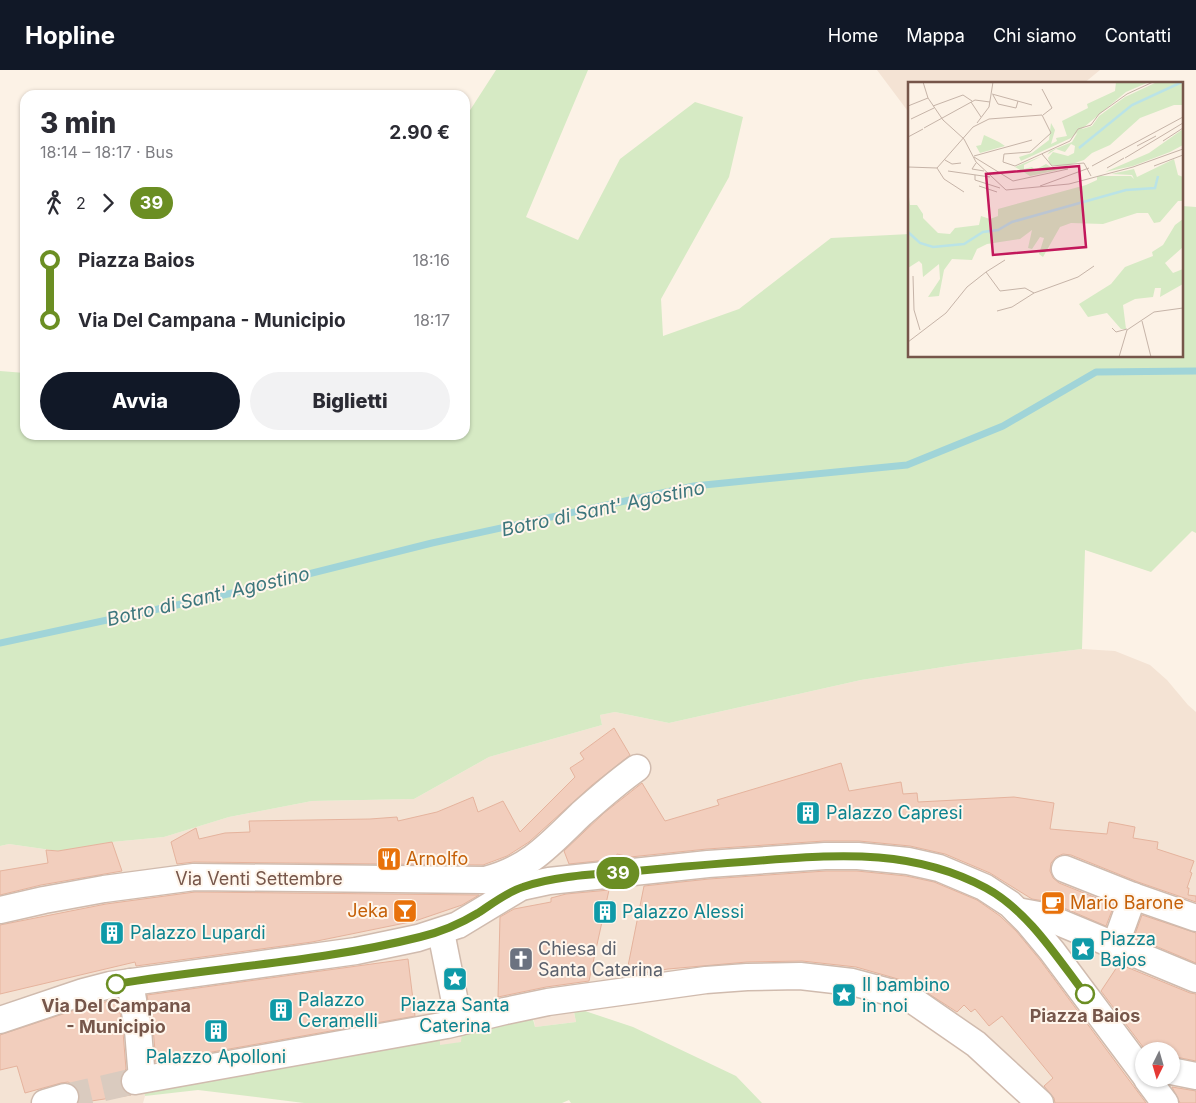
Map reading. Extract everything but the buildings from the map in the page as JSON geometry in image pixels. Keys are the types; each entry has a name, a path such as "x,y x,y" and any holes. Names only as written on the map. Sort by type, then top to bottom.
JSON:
{"street":[{"path":"484,880 507,873 535,857 600,798 637,768"},
{"path":"0,1020 83,992 130,982 356,951 441,932 458,925 521,887 549,881 581,876 728,863 825,856 858,856 908,861 952,872 993,892 1017,911 1052,951 1135,1060"},
{"path":"1065,868 1133,896 1196,918"},
{"name":"Via Venti Settembre","path":"0,910 104,889 194,877 484,880 521,887"},
{"path":"1115,946 1133,896"},
{"path":"1017,911 1044,916 1196,980"},
{"path":"441,932 459,1022"},
{"path":"130,982 138,1030 139,1080 459,1022 548,1002 685,983 766,976 836,979 895,993 915,1001 976,1044 1040,1103"},
{"path":"1180,1073 1196,1076"},
{"path":"1155,1088 1165,1103"}],"shaded area":[{"path":"877,70 1100,70 1085,82 908,82 908,111"},
{"path":"1082,649 1115,651 1150,665 1167,680 1196,712 1196,1103 1032,1103 939,1025 866,993 773,984 573,1008 576,1022 535,1027 533,1015 462,1042 440,1046 440,1038 143,1087 145,1096 143,1103 0,1103 0,846 9,844 58,851 112,842 164,837 229,817 312,801 414,799 489,757 602,725 600,715 615,712 669,723 861,680 968,663"}],"green space":[{"path":"496,70 588,70 526,217 578,240 620,159 695,102 743,117 729,177 661,299 663,336 739,309 831,238 908,234 908,358 1184,358 1184,206 1196,207 1196,533 1192,531 1151,572 1085,550 1082,649 968,663 861,680 669,723 615,712 600,715 602,725 489,757 414,799 312,801 229,817 164,837 112,842 58,851 9,844 0,846 0,371 20,373 20,440 470,440 470,110"},
{"path":"573,1007 633,1027 736,1076 762,1103 571,1103 569,1100 562,1103 304,1103 198,1090 145,1096 143,1087 440,1038 440,1045 461,1042 462,1033 532,1015 535,1027 576,1022"}],"waterway":[{"name":"Botro di Sant' Agostino","path":"0,643 237,592 432,543 694,486 907,465 1003,426 1096,372 1196,371"}],"tunnel":[{"path":"65,1097 135,1081"}],"bus line":[{"name":"39","path":"116,984 356,951 418,938 458,925 521,887 536,883 581,876 708,864 841,855 878,857 939,868 952,872 1000,896 1027,921 1085,994"}],"place":[{"name":"Palazzo Capresi","path":"808,813"},
{"name":"Arnolfo","path":"389,859"},
{"name":"Mario Barone","path":"1053,903"},
{"name":"Jeka","path":"405,911"},
{"name":"Palazzo Alessi","path":"605,912"},
{"name":"Palazzo Lupardi","path":"112,933"},
{"name":"Piazza Bajos","path":"1083,949"},
{"name":"Chiesa di Santa Caterina","path":"521,959"},
{"name":"Piazza Santa Caterina","path":"455,979"},
{"name":"Via Del Campana - Municipio","path":"116,984"},
{"name":"Piazza Baios","path":"1085,994"},
{"name":"Il bambino in noi","path":"844,995"},
{"name":"Palazzo Ceramelli","path":"281,1010"},
{"name":"Palazzo Apolloni","path":"216,1031"}]}
